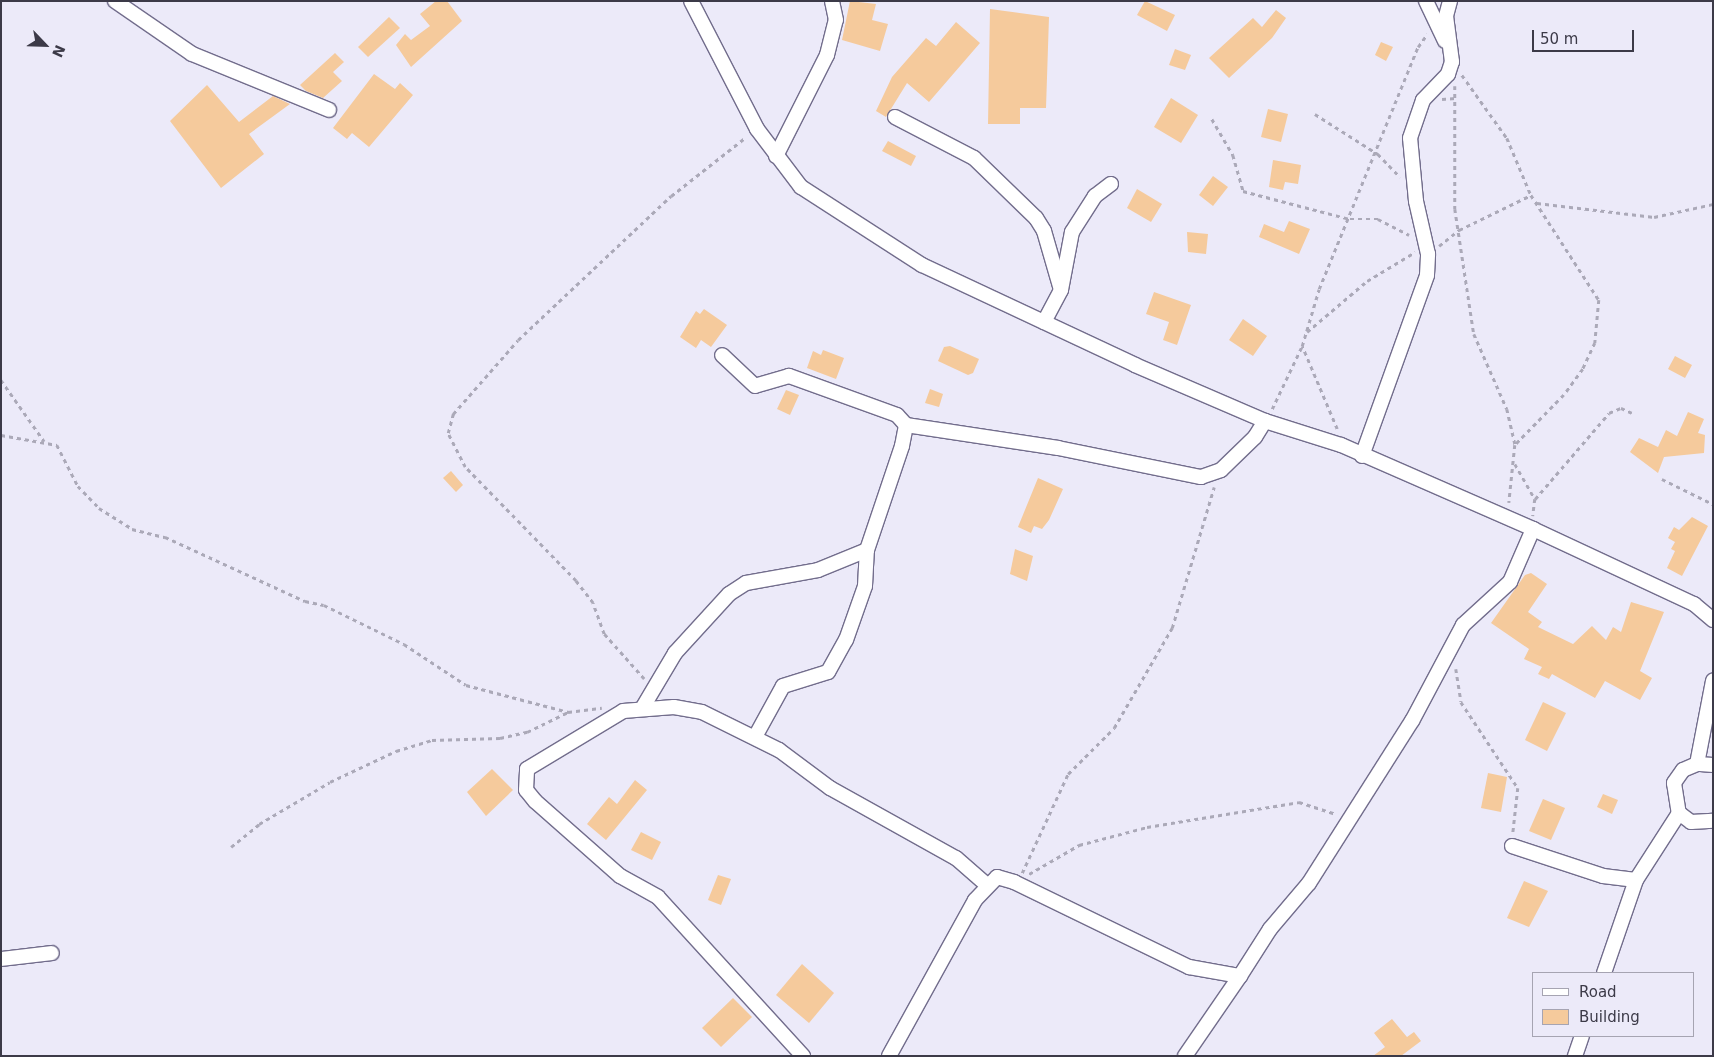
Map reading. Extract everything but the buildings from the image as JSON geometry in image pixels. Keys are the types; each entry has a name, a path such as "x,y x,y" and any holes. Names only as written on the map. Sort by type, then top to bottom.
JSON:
{"street":[{"path":"115,1 192,54 329,110"},
{"path":"691,1 757,129 800,187 832,210 922,265 1044,322 1266,421 1341,445 1362,456 1533,529 1694,604 1713,620"},
{"path":"776,156 827,55 836,20 832,1"},
{"path":"1426,1 1448,46"},
{"path":"1362,456 1422,293 1428,249 1416,201 1410,138 1419,108 1452,62 1448,46 1446,16 1450,1"},
{"path":"895,117 974,158 1036,218 1044,231 1061,290"},
{"path":"1044,322 1061,290 1072,232 1095,196 1111,184"},
{"path":"722,355 756,386 789,376 896,415 906,425 1058,448 1184,476 1201,477 1221,470 1255,437 1266,421"},
{"path":"755,737 783,686 828,672 846,640 865,586 867,550 906,425"},
{"path":"1185,1056 1270,929 1309,883 1412,721 1463,625 1510,582 1533,529"},
{"path":"643,707 652,687 700,624 746,583 818,570 867,550"},
{"path":"1697,764 1713,681"},
{"path":"803,1056 658,897 620,876 526,790 527,769 623,711 643,707 702,712 755,737 830,788 956,858 987,884"},
{"path":"1604,972 1636,880 1679,813 1674,783 1683,770 1697,764 1713,765"},
{"path":"1679,813 1692,822 1713,821"},
{"path":"1512,846 1603,876 1636,880"},
{"path":"889,1056 987,884 997,877 1014,882 1190,967 1240,976"},
{"path":"1,959 52,953"},
{"path":"1575,1056 1582,1037"}],"path":[{"path":"1266,421 1302,346 1418,47 1436,23"},
{"path":"1452,62 1506,138 1532,195 1599,300 1601,316 1583,369 1564,396 1515,446"},
{"path":"1452,62 1459,230 1474,334 1507,409 1515,446 1507,518"},
{"path":"1315,114 1378,154 1402,180"},
{"path":"1212,119 1233,155 1243,191 1350,219 1378,219 1428,249"},
{"path":"652,687 604,634 593,603 576,581 465,467 448,432 453,414 518,340 671,196 757,129"},
{"path":"1306,333 1366,281 1428,249 1459,230 1532,195"},
{"path":"1537,203 1654,217 1713,204"},
{"path":"1302,346 1341,445"},
{"path":"1,380 44,440"},
{"path":"1535,499 1609,413 1621,408 1632,413"},
{"path":"1,435 44,440 56,445 78,486 99,508 132,529 165,537 305,601 324,605 404,644 466,685 568,712"},
{"path":"1514,463 1535,499 1533,529"},
{"path":"1221,470 1203,515 1172,628 1114,728 1068,774 1020,877 1044,868 1079,845 1147,827 1299,802 1350,818"},
{"path":"1662,479 1713,504"},
{"path":"1451,648 1461,702 1518,788 1512,846"},
{"path":"231,847 259,824 330,782 396,750 432,740 500,738 527,732 568,712 593,707 623,711"}]}
